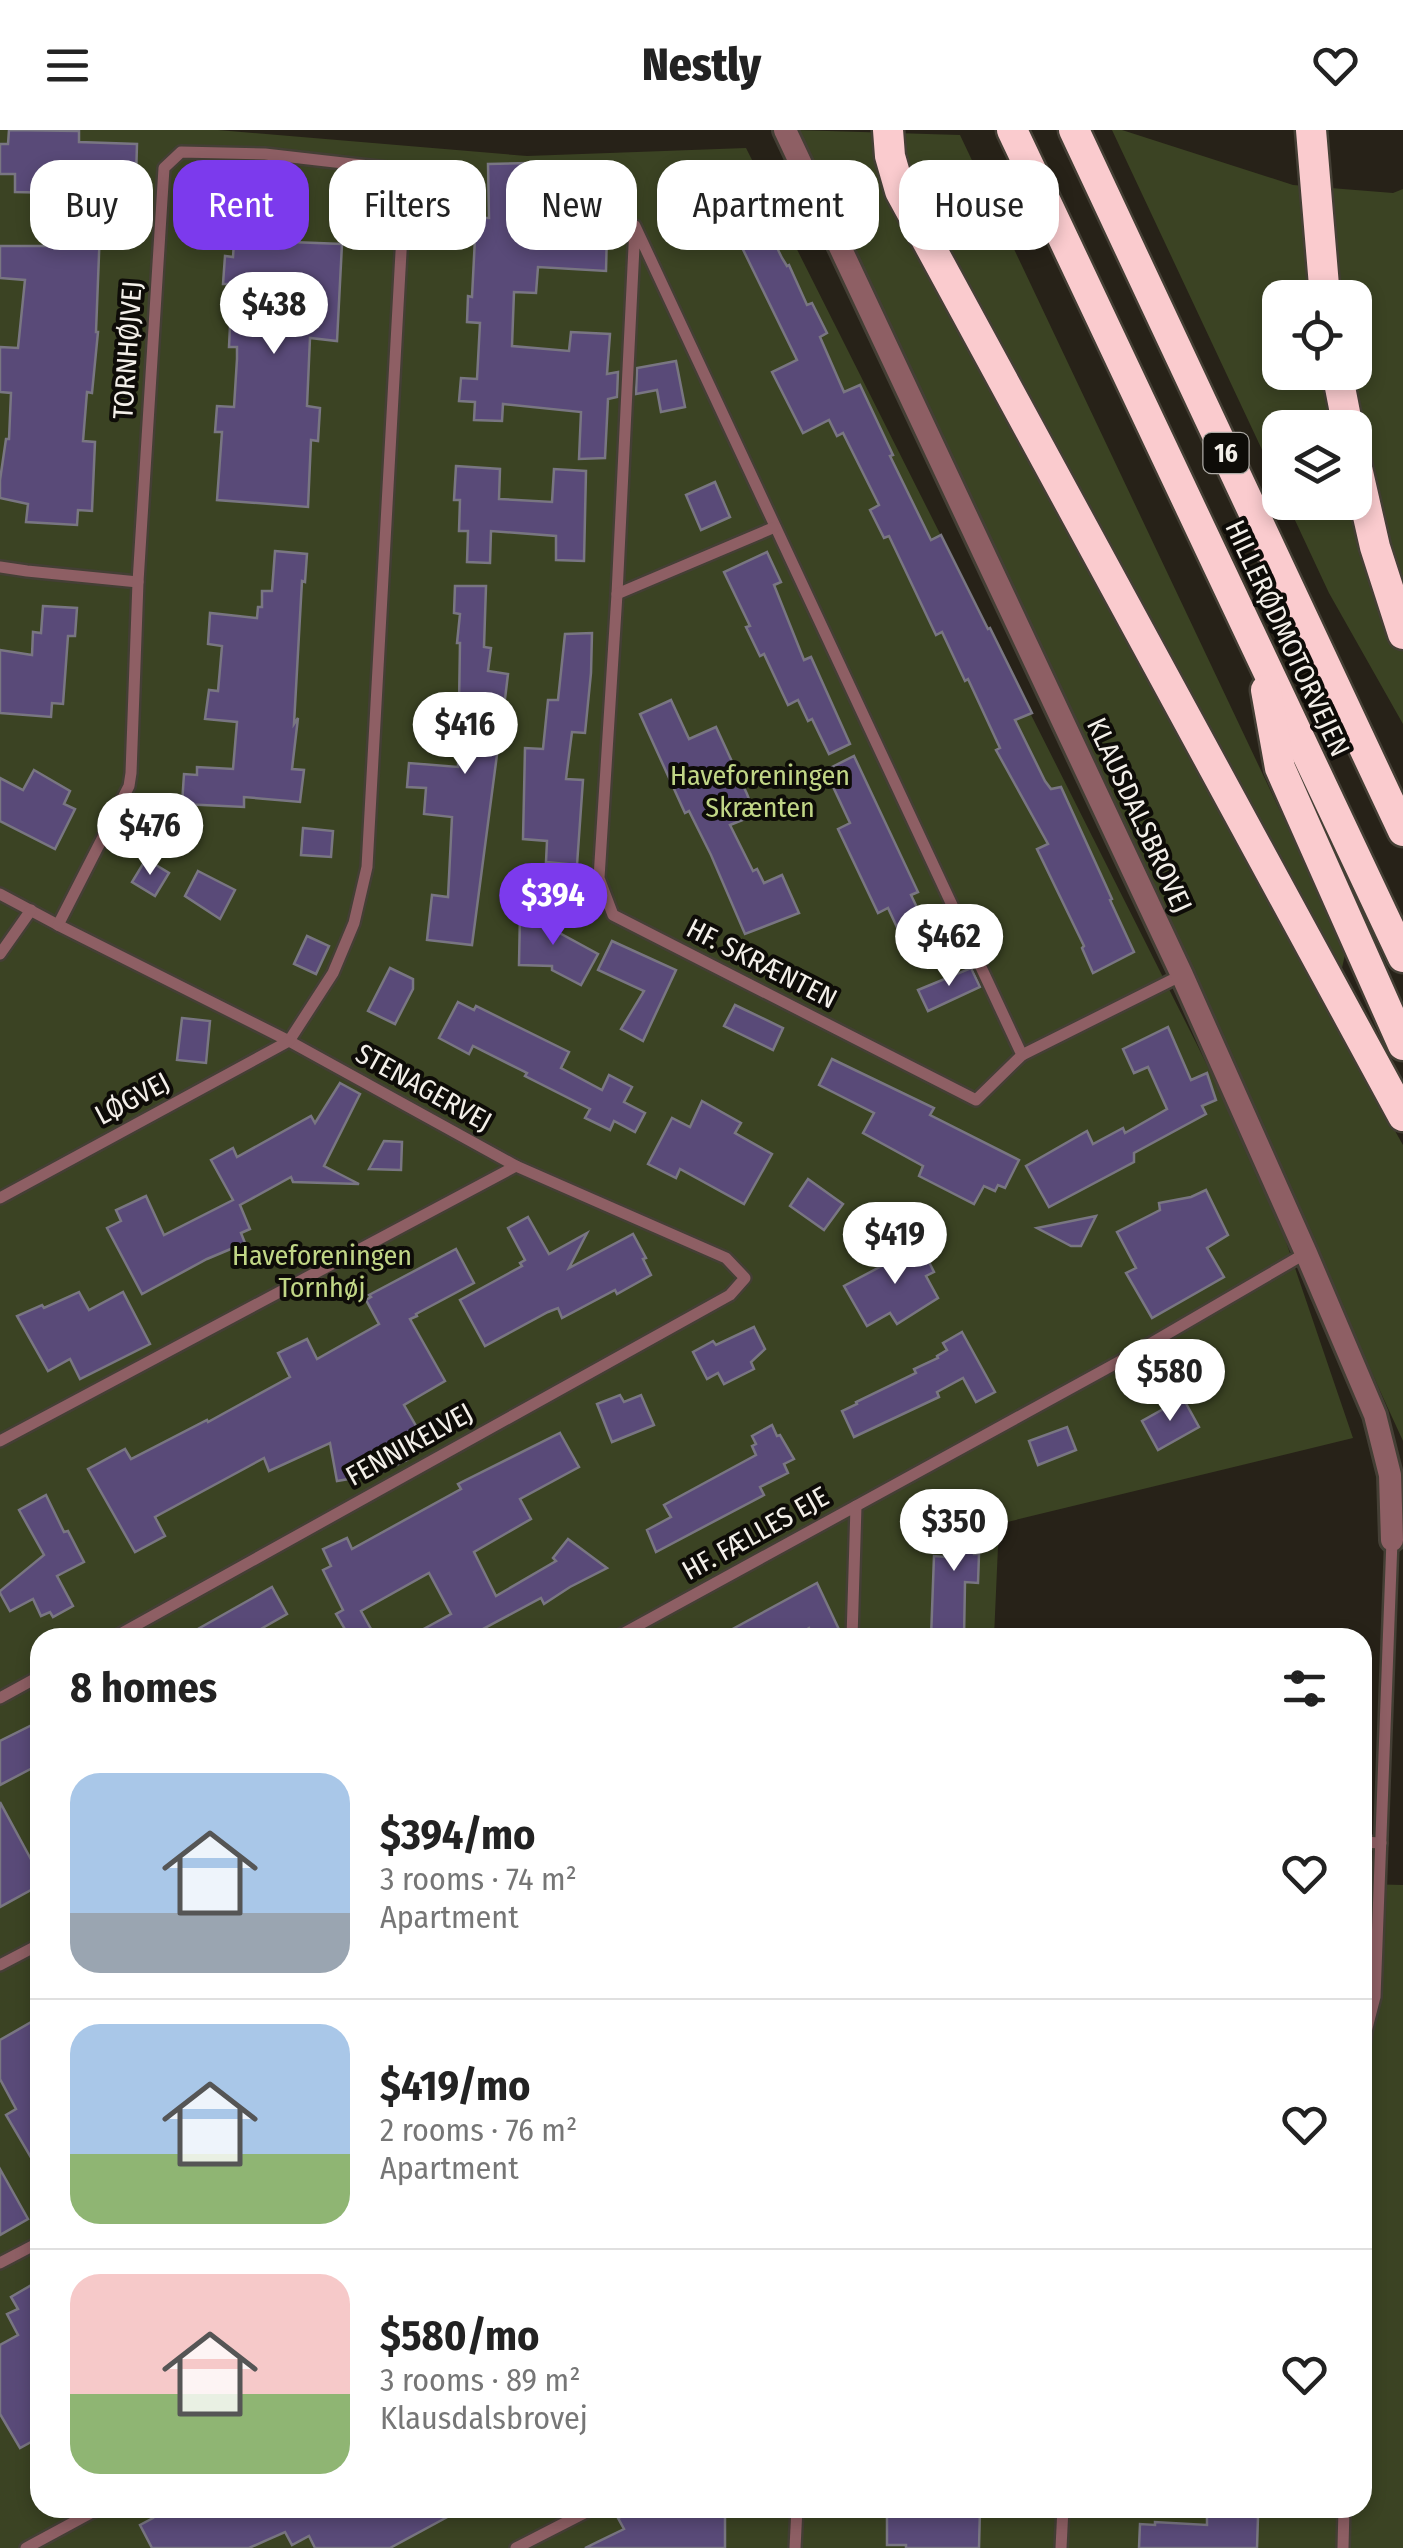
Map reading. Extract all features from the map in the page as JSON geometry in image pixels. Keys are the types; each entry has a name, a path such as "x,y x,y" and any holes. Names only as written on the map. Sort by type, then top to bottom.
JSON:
{"highway":[{"path":"888,130 890,156 900,191 1403,1116"},
{"name":"HILLERØDMOTORVEJEN","path":"1012,130 1403,957"},
{"name":"HILLERØDMOTORVEJEN","path":"1074,130 1403,831"},
{"path":"1311,130 1324,280"},
{"path":"1370,520 1403,634"},
{"path":"1258,648 1280,768 1403,1045"},
{"name":"16","path":"1353,725 1403,784"}],"street":[{"name":"KLAUSDALSBROVEJ","path":"785,130 1182,974 1306,1253 1375,1415 1390,1474 1392,1540"}],"lane":[{"name":"TORNHØJVEJ","path":"58,926 128,786 164,168 181,152 265,154 387,168 404,198 367,867 354,924 333,972 289,1041"},
{"name":"HF. SKRÆNTEN","path":"634,226 1022,1055 976,1100 614,916 599,878 617,594 634,226"},
{"path":"617,594 775,527"},
{"path":"0,566 138,582"},
{"name":"STENAGERVEJ","path":"0,894 289,1041 516,1166 726,1258 745,1278 730,1294"},
{"path":"0,954 31,910"},
{"path":"1022,1055 1182,974"},
{"name":"LØGVEJ","path":"2,1197 289,1041"},
{"path":"0,1441 516,1166"},
{"path":"0,1182 2,1197"},
{"path":"856,1506 1124,1359 1306,1253"},
{"name":"FENNIKELVEJ","path":"131,1628 730,1294"},
{"name":"HF. FÆLLES EJE","path":"633,1628 856,1506"},
{"name":"HF. FÆLLES EJE","path":"852,1628 856,1506"},
{"path":"1372,1958 1381,1842 1392,1540"},
{"path":"0,1698 30,1682"},
{"path":"1372,1842 1381,1842"},
{"path":"0,1965 30,1949"},
{"path":"0,2263 30,2247"},
{"path":"26,2548 82,2518"},
{"path":"517,2548 575,2518"},
{"path":"796,2548 797,2518"},
{"path":"1061,2548 1062,2518"},
{"path":"1342,2548 1344,2518"}],"green space":[{"path":"0,130 218,130 527,156 746,148 752,160 657,160 657,250 797,250 1265,1180 1353,1438 999,1524 994,1628 30,1628 30,2518 1372,2518 1372,1884 1403,1885 1403,2548 0,2548"},
{"path":"795,130 960,135 972,160 899,160 899,250 1014,250 1346,950 1331,1018 1403,1145 1403,1441 851,250 879,250 879,160 809,160"},
{"path":"1112,130 1293,185 1393,193 1403,189 1403,724 1329,593 1295,520 1372,520 1372,410 1262,410 1262,450"}],"building":[{"path":"9,130 79,131 79,142 137,144 137,160 30,160 30,192 15,192 15,174 0,174 0,144 8,144"},
{"path":"488,164 506,164 506,250 607,250 606,271 538,267 536,293 514,292 512,346 569,351 571,332 610,334 607,374 618,372 617,397 608,399 605,458 579,459 581,412 503,404 502,421 474,420 475,402 459,401 461,378 477,379 480,323 467,322 468,296 472,297 474,250 486,250"},
{"path":"309,243 329,243 329,250 342,250 337,341 310,338 307,406 320,408 318,441 311,440 308,507 217,500 222,432 215,432 217,406 234,407 237,347 229,347 232,284 223,284 225,256 233,257 233,250 309,250"},
{"path":"0,246 99,250 98,332 83,441 95,442 92,511 78,510 77,525 26,522 28,504 0,498 11,393 0,392 0,347 18,348 25,280 0,278"},
{"path":"743,250 778,250 807,305 812,303 827,333 820,337 844,392 860,385 931,540 941,535 1032,713 1015,720 1045,781 1051,789 1061,787 1134,952 1093,973 1037,849 1048,844 996,750 1000,748 968,679 965,681 942,632 936,635 889,536 884,538 870,510 879,505 843,433 837,436 829,420 803,433 772,372 797,360"},
{"path":"676,361 685,407 661,412 657,390 636,394 637,368"},
{"path":"456,466 500,469 499,499 552,502 554,469 586,471 584,561 556,560 556,536 491,531 490,563 467,562 468,531 459,531 460,500 454,500"},
{"path":"715,482 730,517 701,530 686,495"},
{"path":"275,551 307,554 305,582 302,581 294,724 298,718 292,769 304,770 300,802 244,797 244,807 182,804 184,774 197,775 197,767 233,769 237,722 205,719 209,690 218,691 222,646 208,644 210,613 257,618 262,591 272,591"},
{"path":"767,552 781,582 774,585 804,660 811,657 850,744 829,754 798,700 788,705 764,654 760,656 746,627 750,626 724,572"},
{"path":"455,586 486,586 484,647 491,648 488,671 508,674 505,699 484,698 481,746 498,747 472,945 427,940 432,895 448,897 452,817 424,814 426,788 407,787 409,763 458,767 460,614 454,613"},
{"path":"43,606 77,608 75,636 68,636 63,704 52,703 51,717 0,713 0,650 32,655 33,632 41,633"},
{"path":"592,633 585,733 572,732 566,779 583,780 577,865 546,862 547,841 523,839 525,748 543,749 548,700 558,700 565,634"},
{"path":"671,700 689,739 716,727 755,815 730,825 753,871 757,869 764,883 782,875 799,913 745,934 711,855 689,811 685,813 640,714"},
{"path":"854,756 918,892 911,895 933,941 909,953 888,908 878,913 838,829 850,823 827,774 834,771 832,767"},
{"path":"34,770 70,791 64,804 75,809 55,849 0,821 0,778 23,790"},
{"path":"303,828 333,831 331,857 301,855"},
{"path":"146,859 169,873 155,896 132,882"},
{"path":"198,871 235,890 220,919 185,896"},
{"path":"520,914 556,915 556,931 598,954 581,985 552,970 552,966 519,965"},
{"path":"307,936 329,946 316,974 294,964"},
{"path":"612,941 676,970 643,1041 621,1029 644,991 598,970"},
{"path":"390,968 413,979 413,989 395,1024 368,1011"},
{"path":"971,968 980,987 928,1011 918,990"},
{"path":"458,1002 474,1010 476,1006 569,1052 561,1068 602,1090 609,1075 632,1087 624,1102 645,1113 635,1132 614,1121 610,1130 585,1118 590,1109 525,1076 527,1073 473,1046 469,1054 439,1038"},
{"path":"735,1005 783,1028 773,1050 724,1026"},
{"path":"182,1018 210,1021 206,1063 177,1060"},
{"path":"1168,1027 1191,1080 1207,1073 1216,1100 1202,1106 1206,1114 1134,1153 1134,1162 1049,1207 1026,1166 1087,1131 1093,1144 1123,1128 1125,1133 1167,1109 1148,1067 1134,1073 1123,1049"},
{"path":"832,1059 934,1108 930,1115 1019,1160 1005,1188 998,1185 995,1191 984,1186 974,1204 919,1176 923,1166 863,1133 874,1113 819,1085"},
{"path":"340,1083 360,1094 324,1166 359,1184 293,1182 291,1177 240,1205 250,1229 241,1233 245,1243 142,1294 107,1228 121,1221 116,1210 146,1196 164,1235 233,1200 211,1160 233,1148 237,1157 311,1116 315,1123"},
{"path":"702,1101 741,1123 735,1133 772,1154 744,1204 680,1169 676,1178 648,1164 672,1118 690,1127"},
{"path":"384,1141 402,1142 401,1170 369,1169"},
{"path":"808,1179 843,1204 824,1230 790,1206"},
{"path":"1206,1190 1228,1235 1207,1248 1224,1277 1152,1318 1126,1273 1136,1268 1117,1232 1160,1210 1159,1203"},
{"path":"1096,1216 1081,1246 1071,1246 1037,1228"},
{"path":"528,1217 549,1254 587,1233 569,1268 633,1234 651,1275 562,1318 558,1308 548,1312 485,1346 460,1300 522,1266 520,1263 525,1260 508,1228"},
{"path":"919,1242 934,1272 926,1276 938,1298 897,1324 890,1313 867,1326 844,1286"},
{"path":"456,1249 474,1283 410,1319 445,1381 404,1405 423,1438 402,1450 407,1460 378,1474 337,1481 330,1443 269,1471 264,1458 155,1517 165,1536 135,1552 88,1469 125,1449 131,1459 290,1377 278,1353 307,1339 317,1359 379,1324 366,1300 369,1295"},
{"path":"79,1292 89,1310 123,1292 150,1344 80,1379 70,1359 48,1371 17,1316"},
{"path":"754,1327 765,1349 751,1362 754,1369 724,1384 718,1373 707,1379 693,1352"},
{"path":"962,1332 995,1392 976,1402 963,1378 937,1392 939,1397 854,1437 842,1411 916,1373 914,1369 947,1350 943,1343"},
{"path":"620,1395 624,1402 641,1395 654,1425 612,1442 597,1404"},
{"path":"1183,1398 1199,1427 1158,1450 1142,1421"},
{"path":"772,1425 794,1459 784,1464 788,1473 760,1487 764,1495 656,1552 647,1530 671,1517 664,1505 756,1455 752,1436"},
{"path":"1067,1427 1076,1450 1038,1465 1029,1441"},
{"path":"560,1433 579,1467 520,1499 531,1519 474,1552 496,1596 556,1561 553,1558 568,1539 607,1568 544,1604 541,1598 485,1628 425,1628 451,1614 429,1573 361,1611 370,1628 344,1628 336,1614 343,1610 323,1570 331,1566 323,1549 347,1538 352,1549 461,1489 458,1484"},
{"path":"46,1495 84,1562 57,1576 73,1606 53,1617 50,1612 41,1616 33,1599 10,1611 0,1593 44,1555 19,1510"},
{"path":"946,1505 973,1505 978,1583 965,1582 964,1628 931,1628 934,1556 946,1557"},
{"path":"817,1583 838,1628 809,1628 734,1628"},
{"path":"272,1587 287,1614 262,1628 200,1628"},
{"path":"30,1726 30,1769 0,1785 0,1741"},
{"path":"0,1802 30,1858 30,1890 0,1907"},
{"path":"30,2023 30,2156 6,2115 16,2109 0,2079 0,2040"},
{"path":"0,2169 28,2219 0,2235"},
{"path":"30,2286 30,2442 20,2448 0,2414 0,2345 18,2335 7,2314 18,2309 11,2297"},
{"path":"153,2518 446,2518 390,2548 315,2548 309,2536 292,2545 285,2532 249,2548 152,2548 140,2525"},
{"path":"618,2518 725,2518 725,2548 585,2548 624,2529"},
{"path":"887,2518 980,2518 979,2548 887,2545"},
{"path":"1207,2518 1258,2518 1257,2548 1139,2548 1140,2524 1207,2525"}],"park label":[{"name":"Haveforeningen Skrænten","path":"760,791"},
{"name":"Haveforeningen Tornhøj","path":"322,1271"}]}
